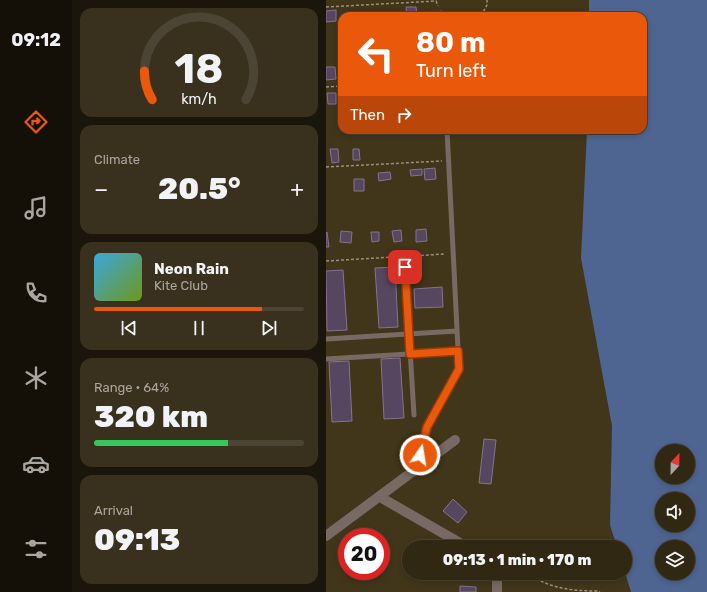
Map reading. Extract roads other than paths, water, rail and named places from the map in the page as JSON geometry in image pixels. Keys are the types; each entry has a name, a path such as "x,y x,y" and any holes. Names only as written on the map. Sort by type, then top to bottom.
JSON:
{"street":[{"path":"326,536 417,470 455,440"},
{"path":"380,497 455,540"},
{"path":"497,580 497,592"}],"lane":[{"path":"417,470 427,427 459,369 447,134"},
{"path":"405,267 414,415"},
{"path":"326,339 457,331"},
{"path":"326,359 458,351"}],"water":[{"path":"589,0 707,0 707,592 631,592 627,580 632,580 632,540 615,540 610,525 612,426 581,258 587,134 647,134 647,12 589,12"}]}
